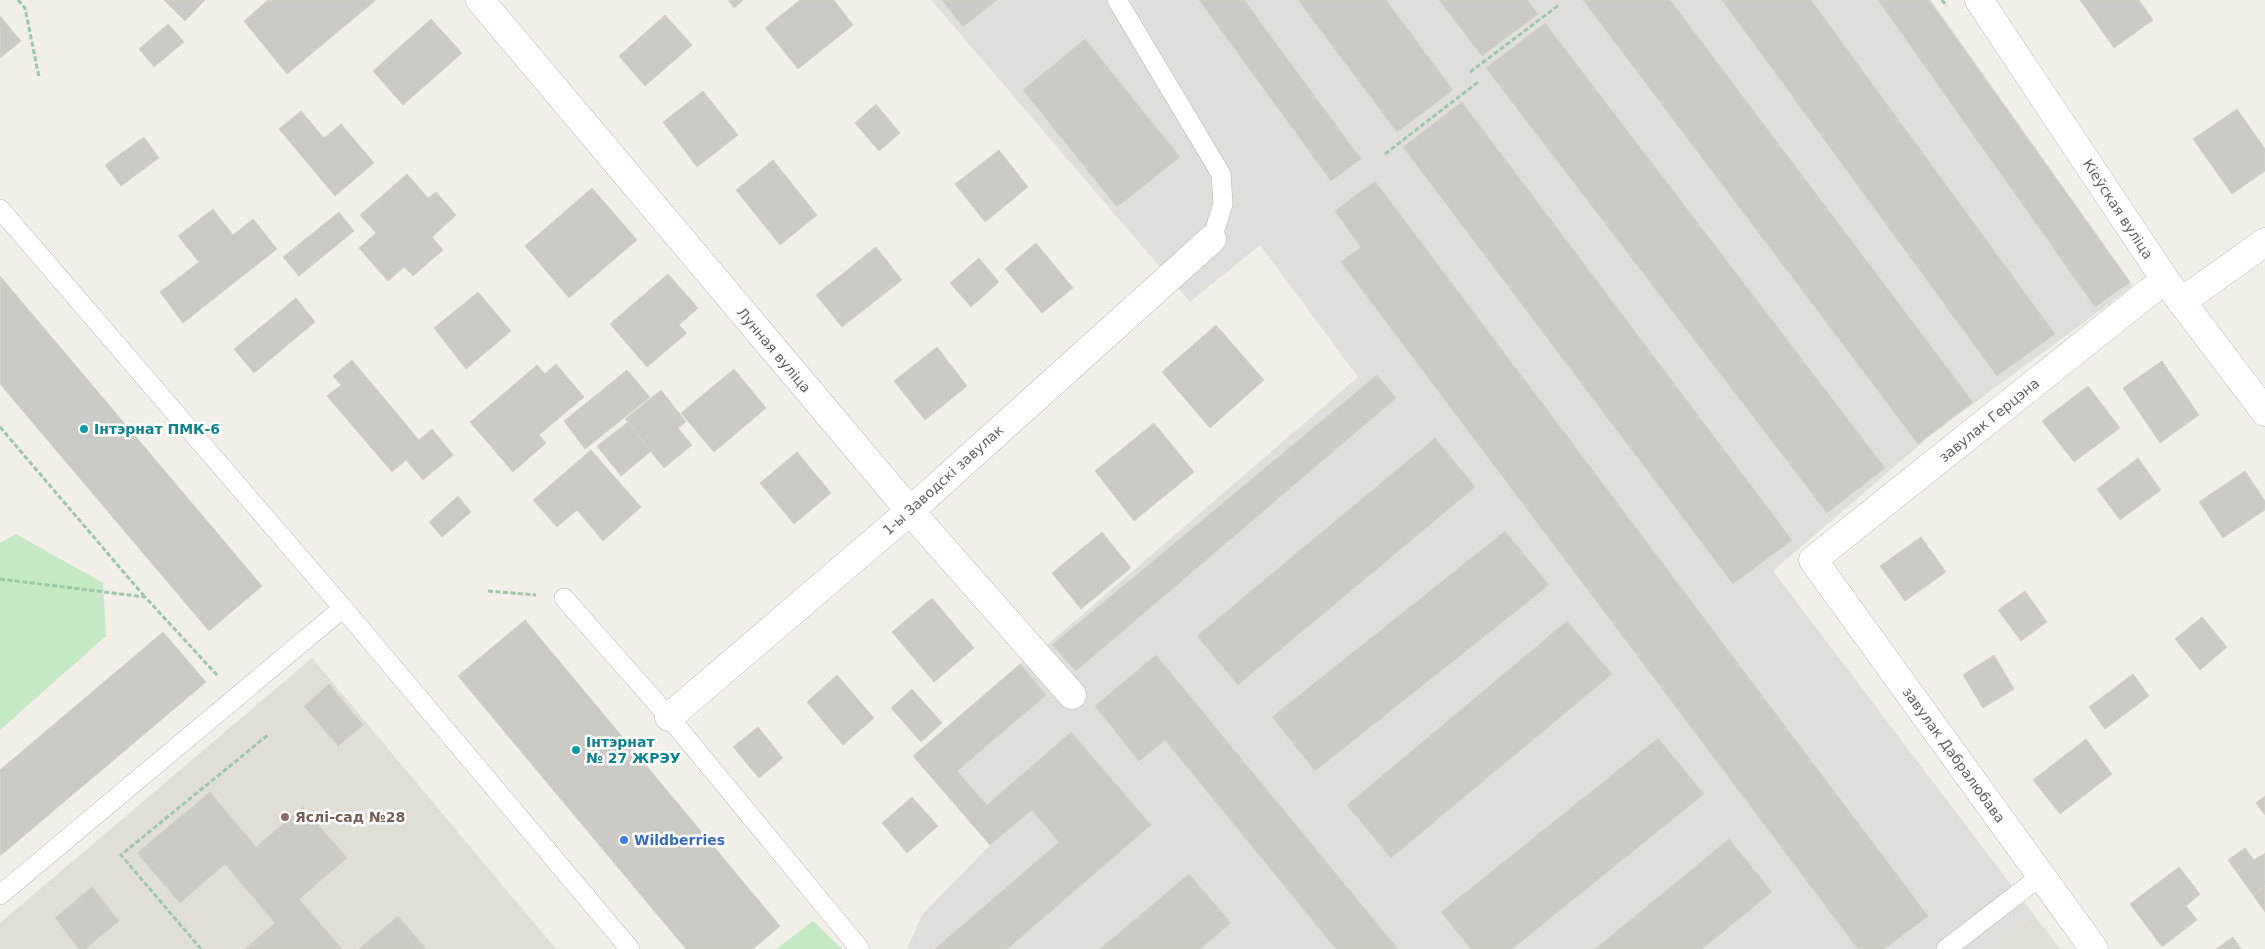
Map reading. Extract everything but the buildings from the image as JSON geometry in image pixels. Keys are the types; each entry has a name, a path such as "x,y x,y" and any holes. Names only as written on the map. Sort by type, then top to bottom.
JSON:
{"street":[{"name":"Лунная вуліца","path":"480,0 910,511 1072,695"},
{"name":"Кіеўская вуліца","path":"1980,0 2173,291 2265,412"},
{"name":"1-ы Заводскі завулак","path":"669,717 910,511 1212,239"},
{"name":"завулак Герцэна","path":"1813,560 2149,292 2173,291 2265,242"},
{"name":"завулак Дабралюбава","path":"1813,560 2094,949"}],"lane":[{"path":"1117,0 1221,174 1223,204 1212,239"},
{"path":"0,209 6,231 343,608 630,949"},
{"path":"564,598 669,717 860,949"},
{"path":"0,895 343,608"},
{"path":"1946,949 2042,876"}],"path":[{"path":"18,0 25,8 39,77"},
{"path":"1470,72 1559,5"},
{"path":"1385,154 1478,82"},
{"path":"0,427 144,597 238,697"},
{"path":"0,578 144,597"},
{"path":"488,591 564,598"},
{"path":"201,949 121,855 269,734"}],"shaded area":[{"path":"931,0 1931,0 2133,286 1931,435 1773,571 2034,915 1989,949 907,949 922,915 990,845 913,756 1020,664 1048,644 1358,377 1260,245 1190,302"},
{"name":"Яслі-сад №28","path":"312,658 556,949 0,949 0,923"},
{"path":"2034,915 2060,949 1989,949"}],"green space":[{"path":"16,534 103,583 106,636 0,730 0,543"},
{"path":"813,921 842,949 776,949"}],"place":[{"name":"Інтэрнат ПМК-6","path":"84,429"},
{"name":"Інтэрнат № 27 ЖРЭУ","path":"576,750"},
{"name":"Яслі-сад №28","path":"285,817"},
{"name":"Wildberries","path":"624,840"}]}
